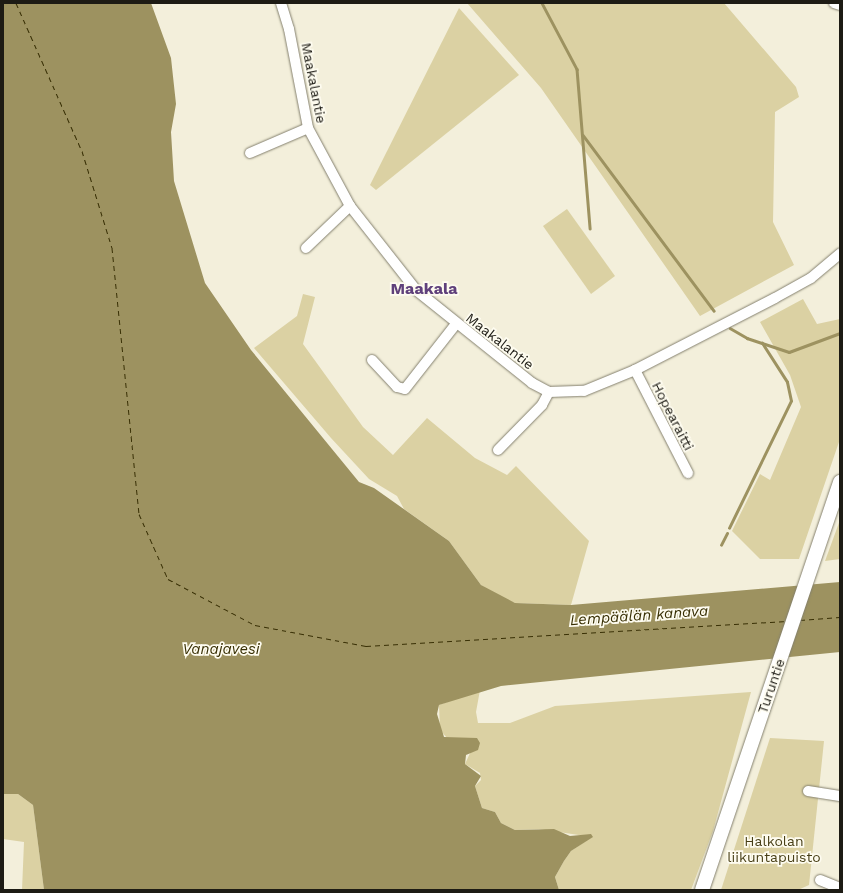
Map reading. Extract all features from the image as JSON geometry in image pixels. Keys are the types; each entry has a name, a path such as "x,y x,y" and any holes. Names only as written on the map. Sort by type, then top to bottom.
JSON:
{"main road":[{"name":"Turuntie","path":"702,890 840,482"}],"street":[{"name":"Maakalantie","path":"281,3 289,29 308,128 350,206 416,290 456,324 532,383 549,392 584,391 634,370 787,291 840,254"},
{"path":"834,3 840,5"},
{"path":"250,153 308,128"},
{"path":"306,248 350,206"},
{"path":"372,360 396,387 405,389 456,324"},
{"name":"Hopearaitti","path":"634,370 688,473"},
{"path":"498,450 542,405 549,392"},
{"path":"808,791 840,796"},
{"path":"820,880 840,888"}],"green space":[{"path":"467,3 724,3 796,87 799,97 775,112 773,222 794,265 700,316 541,88"},
{"path":"459,8 519,75 376,190 370,185"},
{"path":"567,209 615,276 591,294 543,226"},
{"path":"303,294 315,297 303,344 363,427 393,455 427,418 475,458 507,475 516,466 589,541 571,605 515,603 497,597 481,585 449,541 404,509 397,496 369,479 331,438 254,348 297,316"},
{"path":"803,299 817,324 840,319 840,439 799,559 760,559 732,531 760,474 770,480 801,407 790,375 760,322"},
{"path":"840,520 840,559 825,561"},
{"path":"480,690 476,712 478,723 510,723 555,706 751,692 713,831 691,890 559,890 555,877 564,861 571,851 592,837 539,829 515,830 501,823 495,812 482,808 475,786 481,780 480,773 465,764 477,738 448,739 440,730 439,705"},
{"name":"Halkolan liikuntapuisto","path":"770,738 824,741 809,885 798,890 721,890"},
{"path":"3,794 18,794 33,805 44,890 22,890 24,842 3,839"}],"water":[{"name":"Vanajavesi","path":"3,3 151,3 171,58 176,104 171,132 174,181 205,283 251,350 359,482 374,488 449,541 481,585 515,603 571,605 840,582 840,652 501,686 439,705 437,714 444,737 477,738 480,743 478,750 466,755 465,764 481,776 475,786 482,808 495,812 501,823 515,830 554,829 570,836 591,834 593,837 571,851 564,861 555,877 559,890 44,890 33,805 18,794 3,794"}],"waterway":[{"path":"542,3 577,69 590,228"},
{"path":"583,135 714,311"},
{"path":"730,328 747,338 789,352 840,333"},
{"path":"729,528 791,401 787,382 762,343"},
{"path":"721,545 727,533"}],"ferry route":[{"path":"16,3 82,151 112,248 139,514 168,579 255,625 366,646 787,621"},
{"path":"800,620 840,617"}],"district":[{"name":"Maakala","path":"424,289"}],"water label":[{"name":"Lempäälän kanava","path":"639,616"}]}
